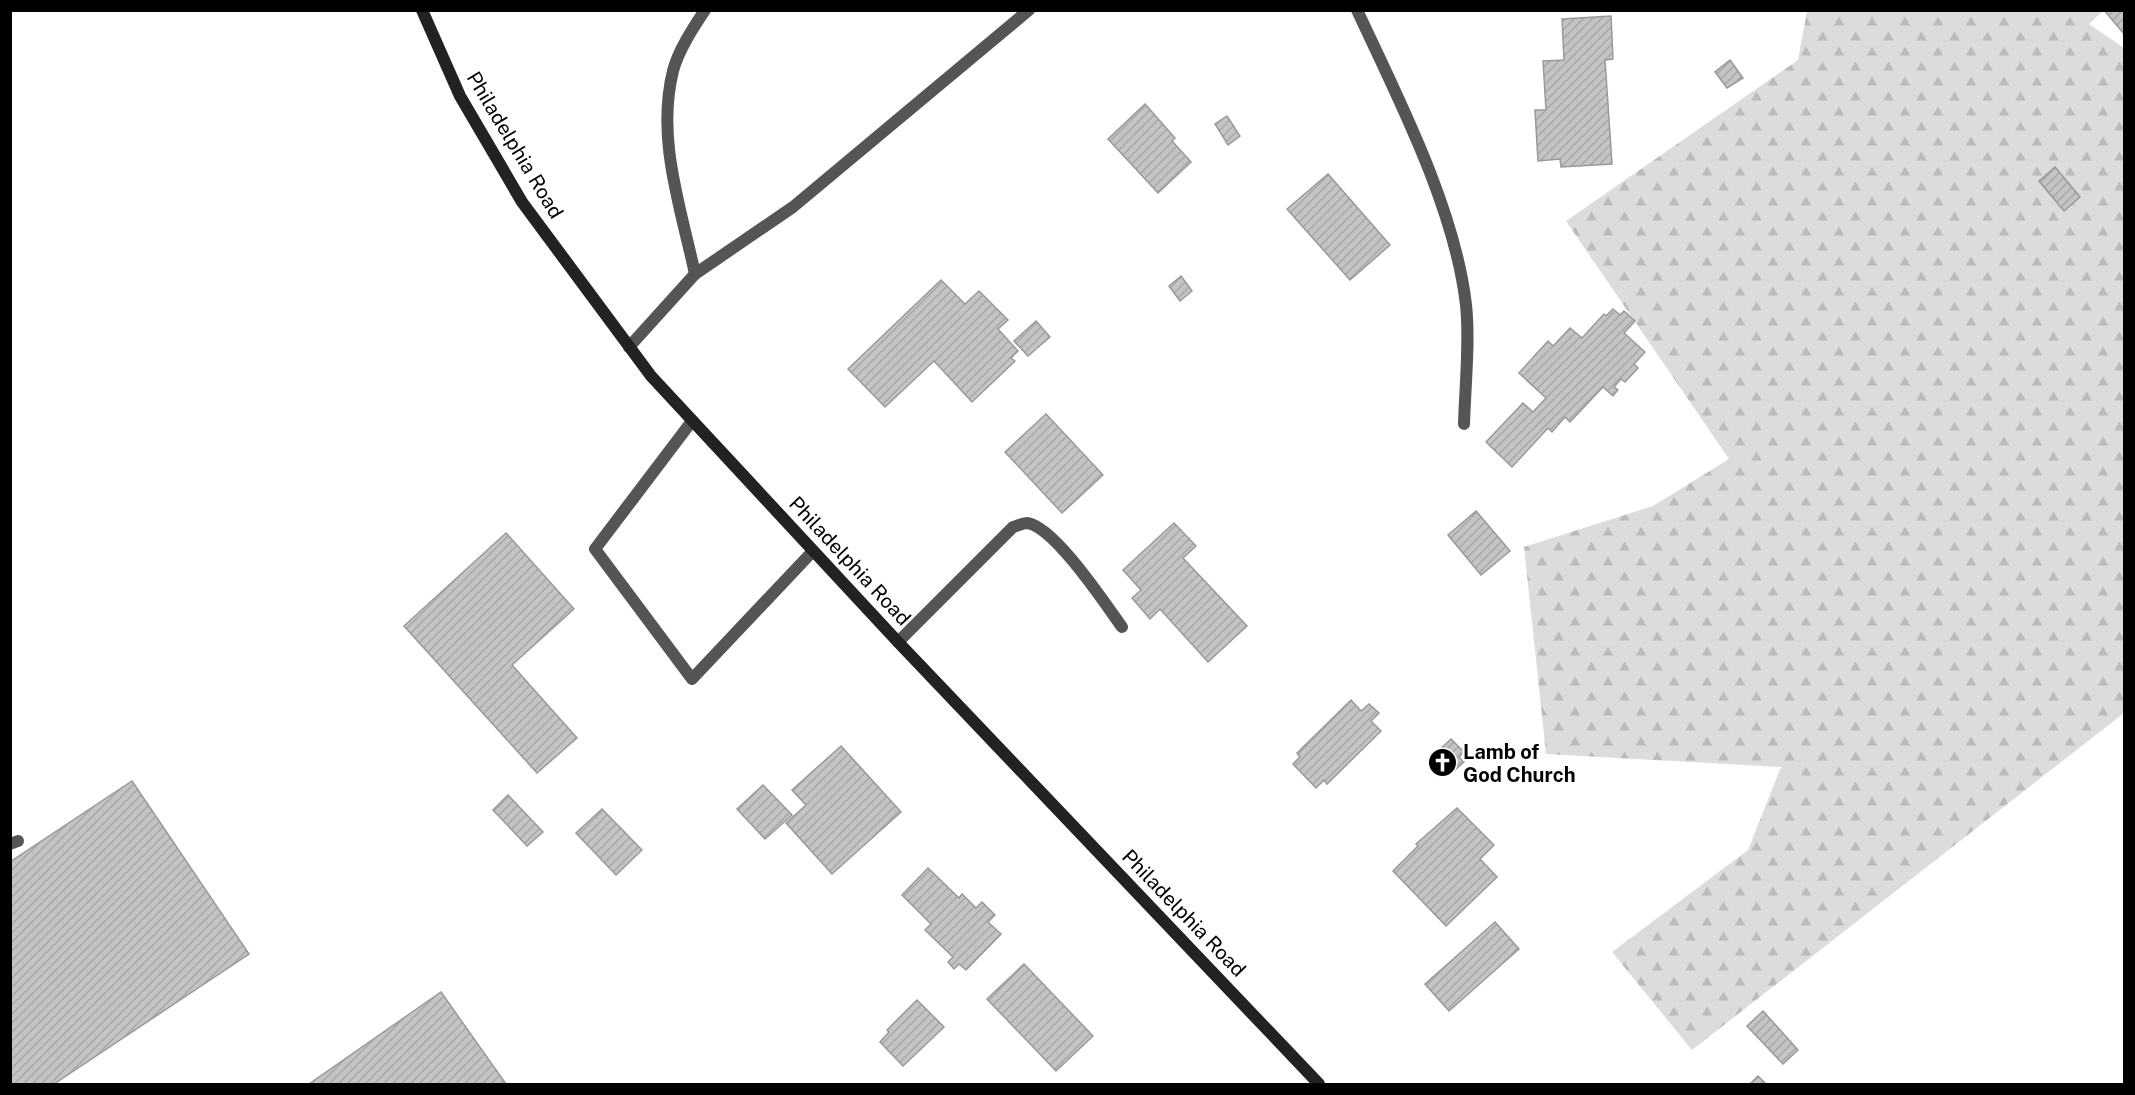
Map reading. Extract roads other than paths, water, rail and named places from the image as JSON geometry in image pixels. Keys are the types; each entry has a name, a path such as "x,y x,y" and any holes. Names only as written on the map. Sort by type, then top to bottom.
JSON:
{"main road":[{"name":"Philadelphia Road","path":"422,10 460,96 522,202 651,376 898,642 1319,1084"}],"lane":[{"path":"695,274 668,149 666,110 674,69 705,10"},
{"path":"629,347 695,274 793,207 1029,10"},
{"path":"1357,10 1426,166 1455,251 1467,306 1464,424"},
{"path":"693,421 595,549 692,679 813,551"},
{"path":"898,642 1013,527 1026,523 1039,529 1079,567 1122,627"}],"place":[{"name":"Lamb of God Church","path":"1442,763"}]}
